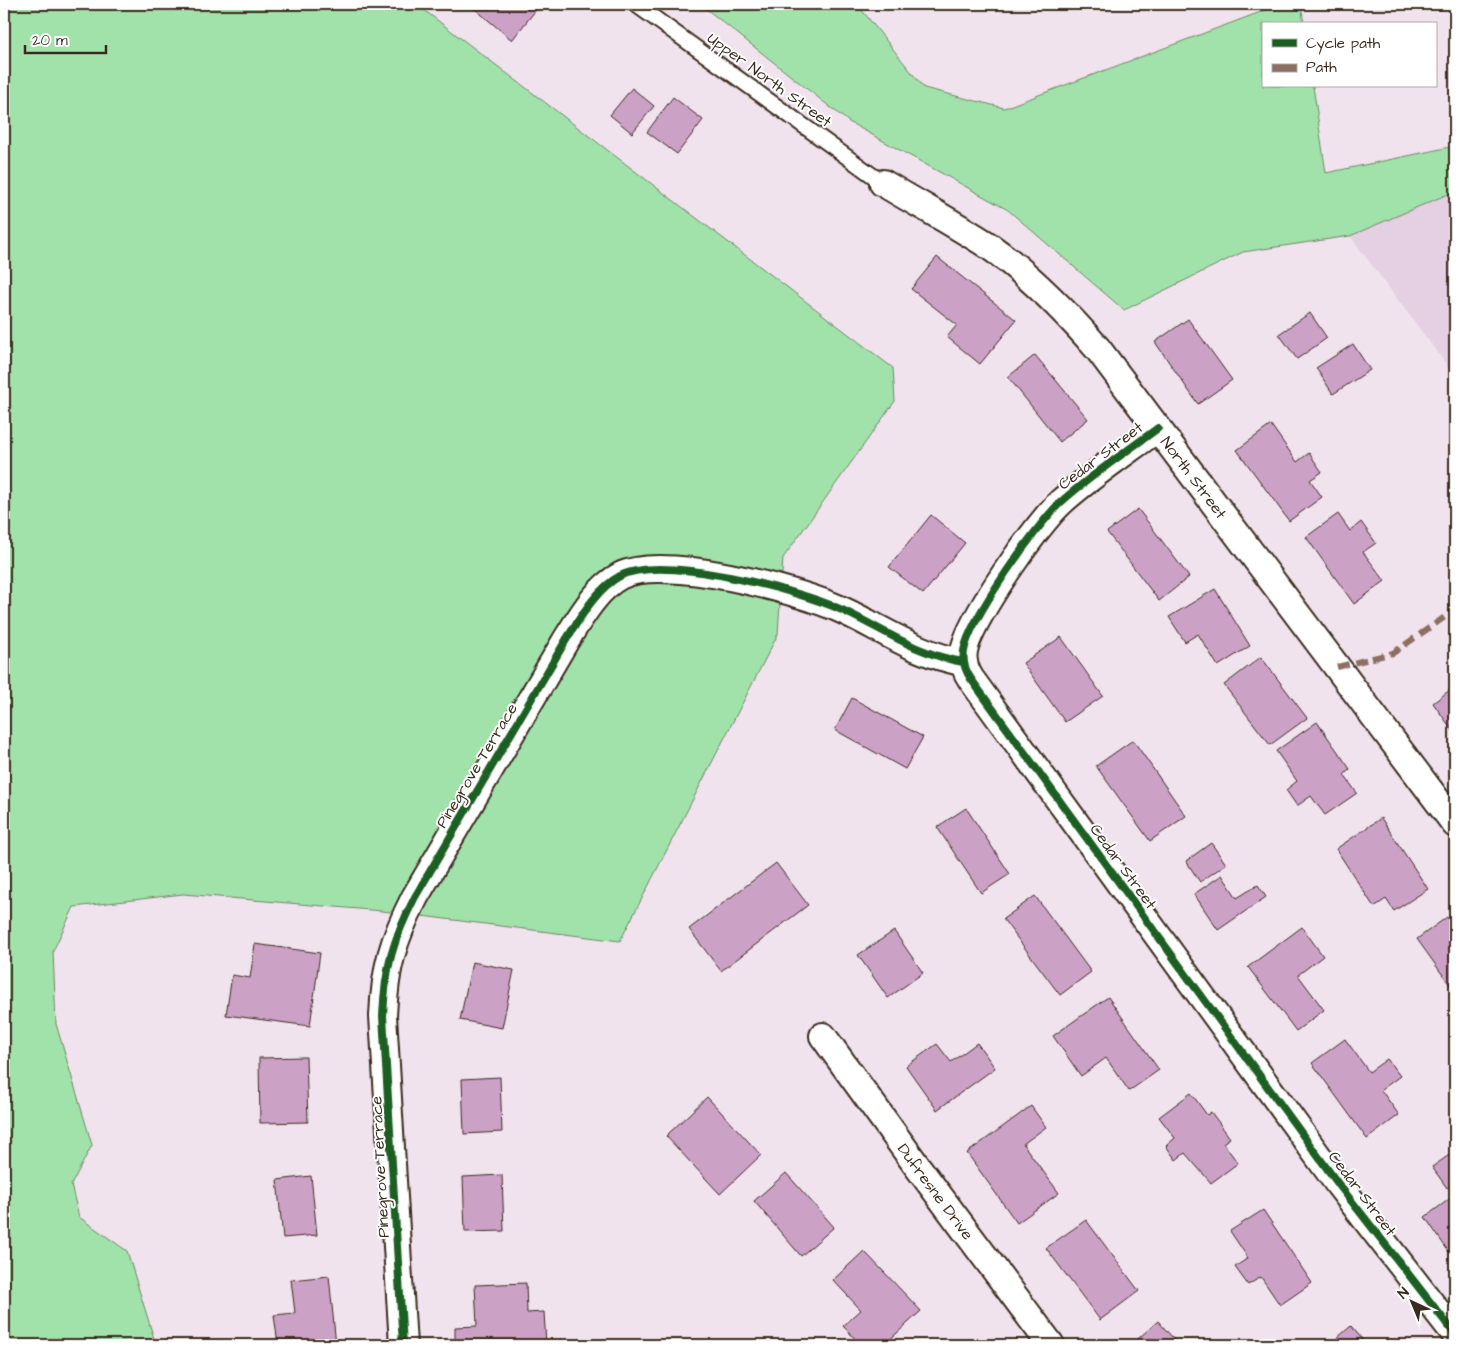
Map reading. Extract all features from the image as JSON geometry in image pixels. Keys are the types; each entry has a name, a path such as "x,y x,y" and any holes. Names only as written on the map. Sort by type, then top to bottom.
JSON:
{"street":[{"name":"North Street","path":"883,183 989,246 1042,288 1098,349 1455,824"},
{"name":"Cedar Street","path":"1158,428 1060,502 1039,526 970,632 963,662 971,679 1333,1177 1455,1334"},
{"name":"Pinegrove Terrace","path":"403,1345 384,1016 387,965 402,922 414,897 566,640 592,603 604,589 620,576 639,570 677,570 740,579 807,596 840,609 927,654 963,662"},
{"name":"Dufresne Drive","path":"823,1036 916,1166 1052,1345"}],"lane":[{"name":"Upper North Street","path":"635,4 883,183"}],"shaded area":[{"path":"1455,191 1455,376 1350,236"}],"green space":[{"path":"4,4 416,4 893,368 895,401 783,558 778,634 620,941 382,911 183,894 74,907 53,951 56,1024 92,1145 71,1185 79,1217 127,1251 156,1345 4,1345"},
{"path":"700,4 857,4 924,88 1004,108 1282,4 1301,4 1304,22 1262,22 1262,88 1313,88 1326,173 1455,146 1455,191 1350,236 1243,252 1124,310 1008,210 849,122"}],"building":[{"path":"469,4 536,4 539,6 512,40"},
{"path":"632,88 654,106 632,133 610,115"},
{"path":"673,97 703,120 677,154 647,132"},
{"path":"937,257 1016,320 980,364 947,337 957,325 911,289"},
{"path":"1310,313 1327,338 1297,359 1279,334"},
{"path":"1188,319 1232,380 1198,404 1155,342"},
{"path":"1353,344 1370,370 1333,394 1316,368"},
{"path":"1035,355 1088,419 1060,442 1008,377"},
{"path":"1271,425 1297,462 1309,453 1322,472 1310,480 1322,497 1289,521 1237,450"},
{"path":"1138,509 1189,577 1159,601 1107,532"},
{"path":"1338,514 1350,531 1361,522 1376,543 1363,552 1385,581 1354,604 1306,537"},
{"path":"931,515 965,543 923,594 889,567"},
{"path":"1215,589 1250,646 1218,666 1198,634 1185,642 1169,617"},
{"path":"1061,637 1103,696 1065,722 1023,663"},
{"path":"1261,657 1307,718 1270,745 1224,685"},
{"path":"1455,686 1455,734 1433,703"},
{"path":"852,698 923,737 905,769 835,730"},
{"path":"1317,722 1350,769 1344,775 1357,793 1325,815 1311,796 1297,806 1286,790 1297,781 1276,751"},
{"path":"1133,740 1186,816 1150,841 1096,766"},
{"path":"966,808 1010,874 981,893 937,827"},
{"path":"1381,818 1428,889 1394,911 1386,899 1374,907 1336,849"},
{"path":"1211,843 1226,864 1200,882 1186,861"},
{"path":"776,863 808,905 721,971 689,929"},
{"path":"1222,875 1237,898 1258,885 1266,897 1218,930 1194,894"},
{"path":"1035,896 1091,972 1060,995 1003,919"},
{"path":"1447,917 1455,928 1455,992 1417,939"},
{"path":"1302,927 1323,956 1298,975 1324,1010 1296,1031 1248,967"},
{"path":"894,931 923,973 888,998 858,955"},
{"path":"255,944 320,953 310,1026 226,1015 232,975 250,978"},
{"path":"472,962 514,970 502,1028 460,1020"},
{"path":"1108,997 1159,1070 1129,1091 1106,1058 1081,1076 1053,1036"},
{"path":"1345,1039 1369,1072 1387,1059 1400,1076 1381,1090 1399,1115 1367,1139 1312,1063"},
{"path":"977,1043 995,1068 937,1110 906,1066 937,1044 951,1062"},
{"path":"306,1057 308,1122 260,1123 259,1058"},
{"path":"500,1077 502,1132 464,1134 462,1079"},
{"path":"1191,1093 1207,1115 1211,1112 1230,1138 1223,1143 1238,1163 1211,1183 1185,1153 1176,1160 1166,1146 1175,1138 1159,1117"},
{"path":"707,1097 761,1155 720,1194 666,1136"},
{"path":"1031,1106 1046,1127 1023,1144 1059,1193 1017,1223 967,1153"},
{"path":"1455,1151 1455,1182 1447,1188 1432,1167"},
{"path":"786,1173 834,1227 801,1256 754,1201"},
{"path":"502,1175 504,1231 465,1232 463,1177"},
{"path":"311,1176 317,1235 283,1238 277,1180"},
{"path":"1455,1195 1455,1261 1425,1217"},
{"path":"1263,1210 1312,1283 1280,1305 1261,1277 1248,1285 1235,1267 1248,1258 1230,1231"},
{"path":"1086,1220 1139,1291 1100,1320 1046,1248"},
{"path":"864,1251 921,1311 884,1345 861,1345 843,1326 861,1310 833,1280"},
{"path":"329,1276 336,1345 278,1345 274,1315 295,1313 291,1280"},
{"path":"526,1283 527,1313 544,1312 546,1345 455,1345 455,1327 477,1326 475,1285"},
{"path":"1158,1321 1179,1345 1131,1345"},
{"path":"1351,1326 1367,1345 1329,1345"}],"marked path":[{"path":"1337,667 1393,653 1455,610"}],"cycle path":[{"path":"1158,428 1072,492 1050,513 1036,530 1005,573 978,618 964,651 964,666 971,679 1339,1185 1455,1334"},
{"path":"403,1345 383,1016 388,968 401,927 415,897 566,640 596,596 620,576 640,570 667,569 731,577 795,593 822,602 931,654 963,662"}]}
